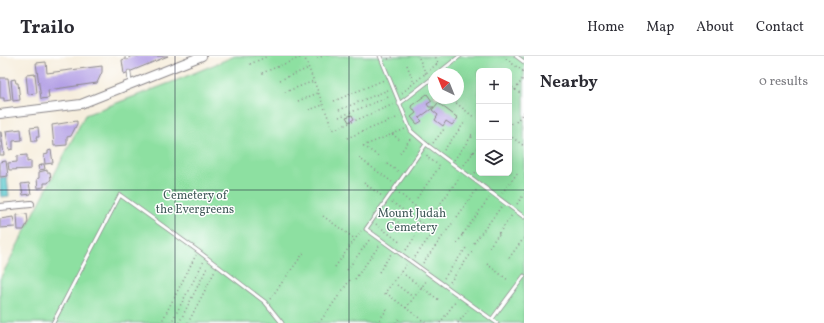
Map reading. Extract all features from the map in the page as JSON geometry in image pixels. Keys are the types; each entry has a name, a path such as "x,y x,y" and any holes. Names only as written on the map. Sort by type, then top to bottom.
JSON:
{"street":[{"path":"0,114 81,104 202,56"},
{"path":"0,207 31,204"}],"lane":[{"path":"380,56 398,104 411,131 425,146 430,147 524,217"},
{"path":"445,68 460,56"},
{"path":"516,56 524,62"},
{"path":"129,72 130,85"},
{"path":"398,104 428,82"},
{"path":"425,146 366,229 497,323"},
{"path":"53,323 120,195 217,265 267,304 282,323"},
{"path":"492,319 524,276"}],"path":[{"path":"250,64 268,56"},
{"path":"262,73 304,56 333,130 398,104"},
{"path":"317,58 323,56"},
{"path":"382,61 395,56"},
{"path":"399,95 438,63 435,56"},
{"path":"419,58 426,74"},
{"path":"506,59 524,72"},
{"path":"407,65 414,83"},
{"path":"280,80 309,68"},
{"path":"515,90 524,77"},
{"path":"334,101 386,80"},
{"path":"285,92 314,81"},
{"path":"512,88 520,94"},
{"path":"339,110 390,90"},
{"path":"298,101 318,93"},
{"path":"339,117 392,95"},
{"path":"458,104 475,118"},
{"path":"309,110 323,105"},
{"path":"516,122 524,112"},
{"path":"347,138 401,116"},
{"path":"440,155 465,122"},
{"path":"378,156 363,146 406,128"},
{"path":"430,147 444,129"},
{"path":"400,153 414,133"},
{"path":"392,134 400,140"},
{"path":"452,163 471,137"},
{"path":"512,137 524,146"},
{"path":"417,198 440,166 428,158 425,146"},
{"path":"429,219 476,149"},
{"path":"359,158 397,185"},
{"path":"387,164 404,176"},
{"path":"499,198 518,171"},
{"path":"364,183 429,229"},
{"path":"457,217 480,185"},
{"path":"394,189 421,210"},
{"path":"457,243 492,193"},
{"path":"488,248 499,234 524,194"},
{"path":"474,243 504,202"},
{"path":"380,208 407,229"},
{"path":"323,216 355,239"},
{"path":"420,268 454,220"},
{"path":"372,221 401,243"},
{"path":"335,267 364,228"},
{"path":"426,323 385,294 434,230"},
{"path":"347,270 374,234"},
{"path":"402,255 417,234"},
{"path":"509,258 524,238"},
{"path":"355,279 383,241"},
{"path":"440,282 466,248"},
{"path":"379,272 395,249"},
{"path":"267,304 306,250"},
{"path":"161,323 198,251"},
{"path":"446,286 473,251"},
{"path":"171,323 206,257"},
{"path":"179,323 211,261"},
{"path":"487,264 508,280"},
{"path":"188,323 217,265"},
{"path":"406,308 430,275"},
{"path":"405,276 439,300"},
{"path":"319,323 350,280"},
{"path":"397,285 414,298"},
{"path":"440,323 460,296"},
{"path":"458,323 472,305"},
{"path":"377,323 388,308"},
{"path":"396,323 400,317"}],"green space":[{"path":"235,56 524,56 524,323 0,323 0,279 85,115 175,81"}],"water":[{"path":"7,177 9,196 1,197 0,178"}],"building":[{"path":"132,56 168,56 124,74 122,60"},
{"path":"46,62 47,73 102,66 102,72 97,83 48,90 49,98 41,99 36,63"},
{"path":"35,74 37,93 28,94 26,75"},
{"path":"0,78 8,78 11,100 4,101 4,98 0,98"},
{"path":"15,79 16,83 18,83 20,100 13,101 11,80"},
{"path":"427,94 427,104 429,107 434,107 419,118 422,121 417,124 411,117 416,113 411,106"},
{"path":"437,104 439,104 458,118 452,125 446,121 443,126 435,120 438,115 432,110"},
{"path":"352,115 354,119 349,122 346,117"},
{"path":"77,121 71,136 67,137 67,145 54,146 52,125"},
{"path":"38,127 39,137 36,137 37,141 32,141 30,128"},
{"path":"21,129 22,140 13,141 13,149 9,150 6,131"},
{"path":"1,132 4,155 0,155"},
{"path":"51,150 53,163 45,164 44,155 48,154 48,151"},
{"path":"27,155 27,162 31,161 31,169 9,170 8,163 17,162 17,156"},
{"path":"6,161 8,176 0,177 0,162"},
{"path":"41,164 44,164 45,169 39,170 38,166 42,165"},
{"path":"47,170 47,172 50,172 51,179 48,183 44,183 44,187 38,188 37,179 39,178 39,172"},
{"path":"29,183 31,194 23,195 21,184"},
{"path":"27,214 28,222 24,230 18,230 17,215"},
{"path":"13,217 15,227 0,228 0,219"}],"park label":[{"name":"Cemetery of the Evergreens","path":"195,203"},
{"name":"Mount Judah Cemetery","path":"412,221"}]}
